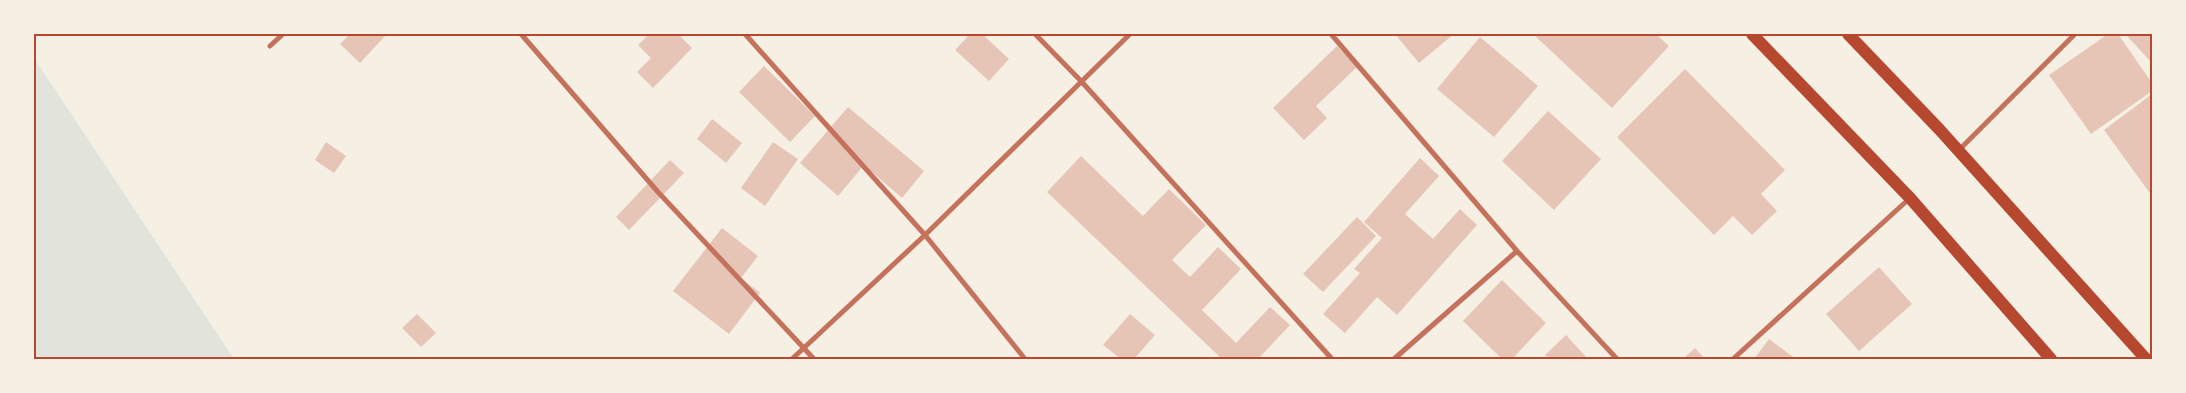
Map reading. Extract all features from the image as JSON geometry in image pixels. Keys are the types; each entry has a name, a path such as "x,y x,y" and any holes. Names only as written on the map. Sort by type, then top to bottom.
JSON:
{"main road":[{"path":"1752,34 1910,198 2051,359"},
{"path":"1848,34 1958,150 2146,359"}],"street":[{"path":"270,46 283,34"},
{"path":"522,34 658,192 814,359"},
{"path":"745,34 925,235 1025,359"},
{"path":"1035,34 1081,81 1332,359"},
{"path":"792,359 925,235 1130,34"},
{"path":"1331,34 1517,251 1617,359"},
{"path":"1958,150 2075,34"},
{"path":"1734,359 1910,198"},
{"path":"1394,359 1517,251"}],"shaded area":[{"path":"34,58 234,359 34,359"}],"building":[{"path":"350,34 387,34 360,63 340,44"},
{"path":"649,34 678,34 692,48 653,88 637,72 651,58 638,45"},
{"path":"970,34 982,34 1009,59 989,81 955,50"},
{"path":"1395,34 1454,34 1419,63"},
{"path":"1533,34 1656,34 1669,46 1612,108"},
{"path":"2108,34 2118,34 2152,83 2152,91 2091,134 2049,75"},
{"path":"2129,34 2152,34 2152,63 2127,36"},
{"path":"1480,37 1538,86 1494,137 1437,89"},
{"path":"1337,46 1357,67 1316,106 1327,118 1304,140 1273,108"},
{"path":"764,66 815,116 790,142 739,92"},
{"path":"1685,69 1785,170 1761,194 1777,211 1752,235 1733,216 1714,235 1617,137"},
{"path":"2152,94 2152,196 2104,130"},
{"path":"848,107 924,171 902,198 864,165 838,196 800,163"},
{"path":"1548,111 1601,159 1554,210 1502,161"},
{"path":"712,119 742,143 726,163 697,139"},
{"path":"326,142 346,156 334,173 315,160"},
{"path":"773,142 798,159 765,206 741,188"},
{"path":"1081,156 1143,216 1169,189 1206,225 1172,260 1190,277 1218,247 1241,269 1202,310 1236,343 1270,307 1290,325 1258,359 1222,359 1047,192"},
{"path":"1420,158 1439,176 1405,214 1433,239 1460,209 1477,225 1397,315 1377,297 1345,333 1323,314 1360,273 1354,269 1382,238 1364,222"},
{"path":"670,160 684,173 629,230 616,217"},
{"path":"1357,217 1376,236 1323,292 1303,274"},
{"path":"722,228 758,256 741,278 760,293 729,334 673,291"},
{"path":"1879,267 1912,304 1859,351 1826,314"},
{"path":"1502,280 1546,323 1512,359 1502,359 1463,321"},
{"path":"417,314 436,333 421,347 402,328"},
{"path":"1130,314 1155,335 1134,359 1121,359 1103,345"},
{"path":"1566,335 1588,359 1549,359 1545,355"},
{"path":"1769,339 1796,359 1754,359"},
{"path":"1695,348 1705,359 1683,359"}]}
